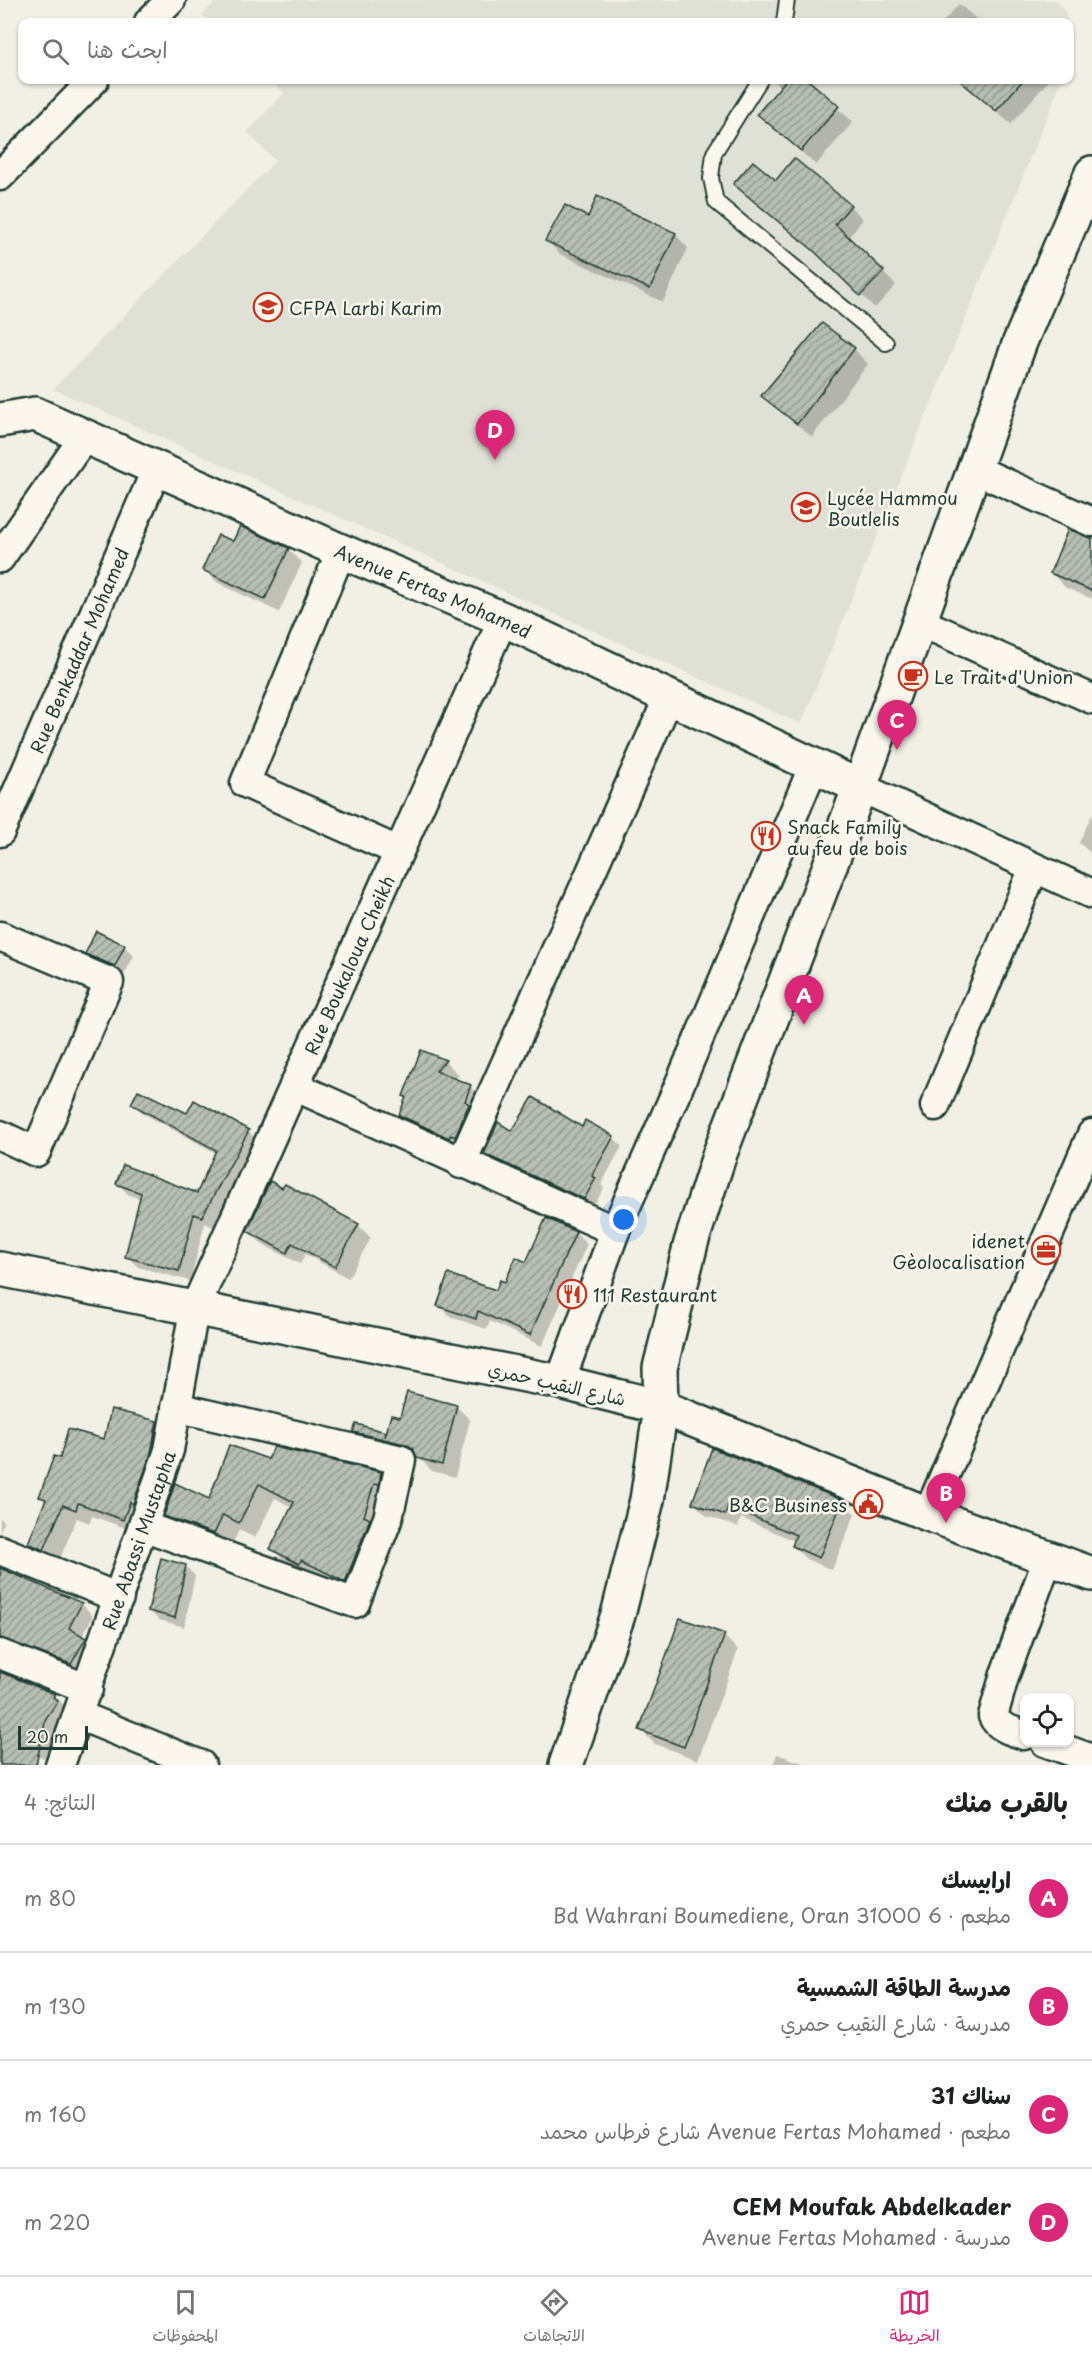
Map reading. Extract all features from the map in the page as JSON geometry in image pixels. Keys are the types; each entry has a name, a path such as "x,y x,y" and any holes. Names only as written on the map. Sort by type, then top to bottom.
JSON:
{"main road":[{"path":"566,1765 618,1615 647,1500 661,1407 660,1368 691,1243 719,1156 860,787 1020,342 1092,173"},
{"name":"Avenue Fertas Mohamed","path":"0,420 35,414 341,551 503,619 668,699 860,787"},
{"name":"شارع النقيب حمري","path":"0,1269 194,1310 560,1382 661,1407 928,1514 1092,1574"}],"street":[{"path":"153,18 171,0"},
{"path":"0,176 90,84"},
{"path":"0,558 85,436"},
{"name":"Rue Benkaddar Mohamed","path":"0,832 157,468"},
{"path":"974,469 1092,522"},
{"path":"341,551 245,783 398,851"},
{"name":"Rue Boukaloua Cheikh","path":"194,1310 503,619"},
{"path":"918,621 1092,699"},
{"path":"461,1164 668,699"},
{"path":"560,1382 615,1231 814,765"},
{"path":"860,787 1092,894"},
{"path":"935,1106 1034,868"},
{"path":"0,936 109,982 36,1152 0,1136"},
{"path":"294,1086 461,1164 615,1231"},
{"path":"928,1514 1092,1134"},
{"name":"Rue Abassi Mustapha","path":"60,1765 169,1450 194,1310"},
{"path":"143,1526 355,1603 388,1518 401,1461 176,1407"},
{"path":"0,1550 119,1598"},
{"path":"1020,1734 995,1722 993,1716 1005,1674 1048,1558"},
{"path":"0,1654 88,1689"},
{"path":"78,1715 201,1765"},
{"path":"1057,1747 1092,1759"}],"lane":[{"path":"785,18 787,0"},
{"path":"757,84 714,153 711,178 716,202 886,343"}],"shaded area":[{"path":"218,0 1056,0 1066,13 1067,18 205,18 202,15"},
{"path":"274,84 1060,84 801,724 53,389 275,161 247,132 284,93"}],"building":[{"path":"783,84 813,84 839,106 801,151 757,114"},
{"path":"964,84 1020,84 996,111"},
{"path":"794,158 851,205 835,224 884,271 860,296 814,251 733,184 753,161 776,180"},
{"path":"597,196 676,233 650,289 545,241 565,205 588,217"},
{"path":"822,323 855,348 797,424 761,396"},
{"path":"240,526 289,548 265,599 202,570 218,535 233,541"},
{"path":"1068,529 1092,538 1092,591 1050,573"},
{"path":"96,931 125,945 115,966 85,954"},
{"path":"421,1050 446,1060 436,1071 471,1085 465,1101 469,1104 455,1137 451,1135 449,1138 399,1115 406,1097 403,1096"},
{"path":"138,1090 187,1113 194,1100 249,1130 202,1217 194,1214 179,1271 125,1257 141,1193 116,1184 123,1165 197,1193 216,1150 131,1104"},
{"path":"533,1097 582,1127 585,1120 614,1136 592,1176 596,1178 584,1199 484,1154 498,1122 512,1131"},
{"path":"270,1181 282,1188 285,1184 359,1224 335,1267 292,1243 287,1253 247,1231"},
{"path":"546,1218 576,1232 530,1335 478,1311 476,1319 437,1306 448,1274 496,1290 500,1280 505,1282 516,1257 526,1262"},
{"path":"407,1392 457,1405 442,1465 417,1458 413,1448 405,1444 353,1432 356,1424 386,1432 385,1437 391,1415 400,1417"},
{"path":"111,1409 157,1421 151,1453 133,1504 130,1502 123,1520 78,1503 76,1510 63,1505 44,1550 28,1543 46,1499 39,1497 54,1456 60,1458 68,1429 104,1439"},
{"path":"229,1445 268,1459 274,1447 381,1472 379,1485 374,1484 364,1516 370,1519 345,1582 301,1560 299,1564 270,1549 294,1502 259,1484 239,1523 223,1515 214,1534 164,1516 175,1483 209,1499"},
{"path":"712,1448 843,1500 819,1558 792,1546 796,1535 728,1506 725,1515 692,1503"},
{"path":"161,1558 186,1565 175,1618 148,1611"},
{"path":"0,1568 82,1603 69,1628 86,1638 71,1664 0,1638"},
{"path":"680,1618 725,1634 684,1747 639,1730"},
{"path":"0,1672 55,1694 53,1697 58,1701 46,1718 36,1765 0,1765"}],"place":[{"name":"CFPA Larbi Karim","path":"268,307"},
{"name":"CEM Moufak Abdelkader","path":"495,460"},
{"name":"Lycée Hammou Boutlelis","path":"806,507"},
{"name":"Le Trait d'Union","path":"913,676"},
{"name":"سناك 31","path":"897,750"},
{"name":"Snack Family au feu de bois","path":"766,836"},
{"name":"ارابيسك","path":"804,1025"},
{"name":"idenet Gèolocalisation","path":"1046,1250"},
{"name":"111 Restaurant","path":"572,1294"},
{"name":"B&C Business","path":"868,1504"},
{"name":"مدرسة الطاقة الشمسية","path":"946,1523"}]}
